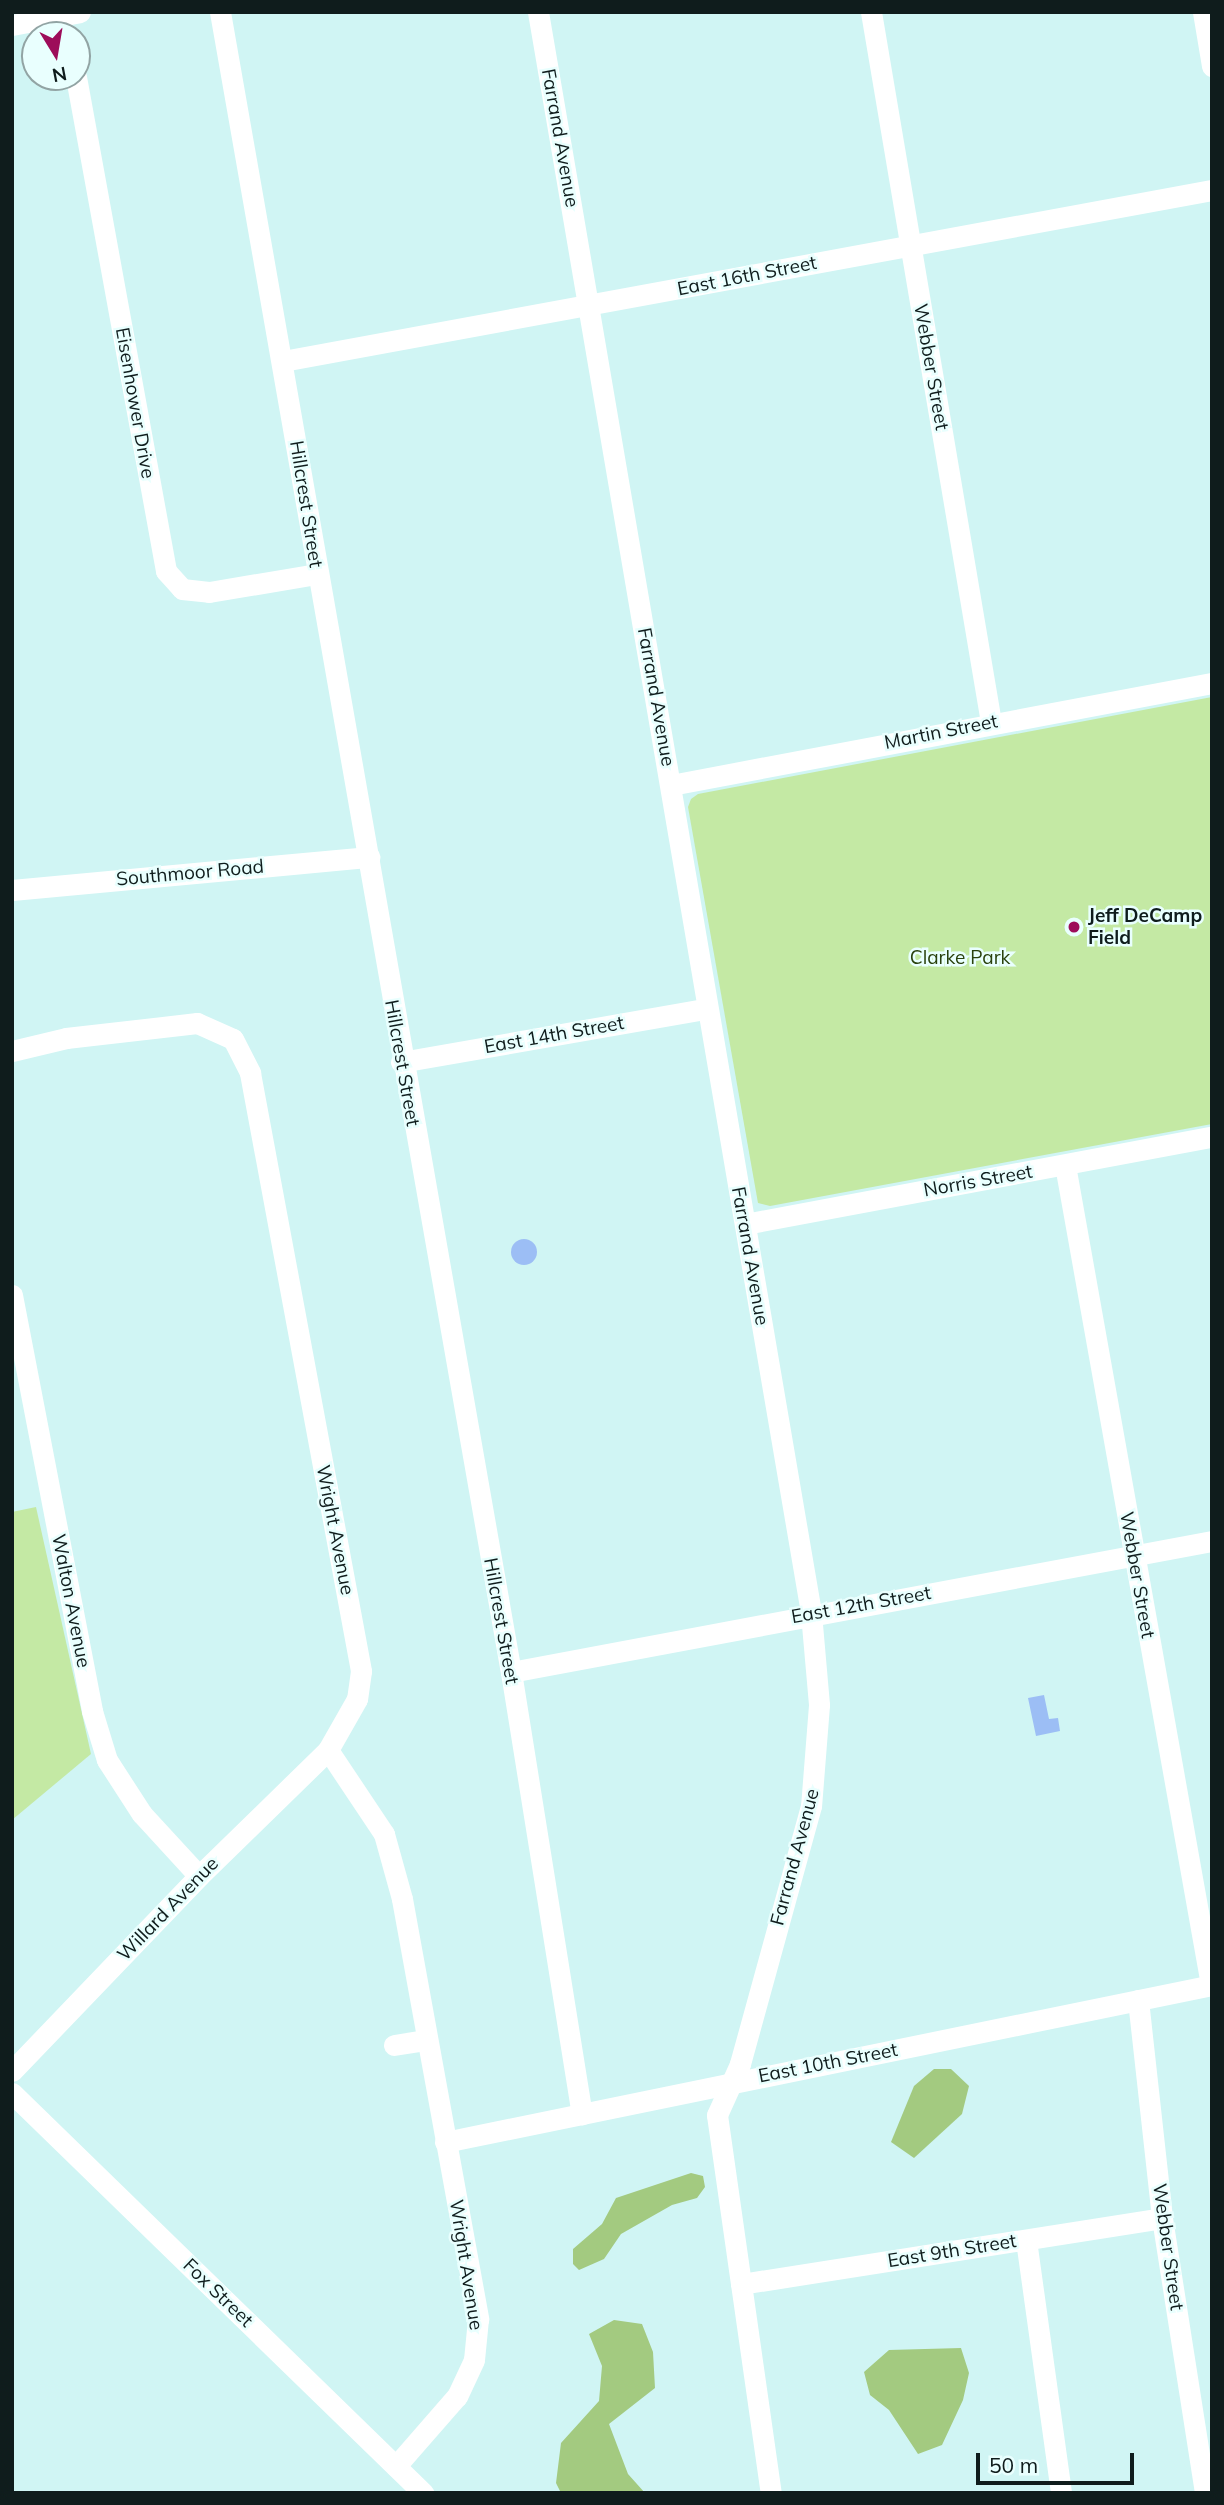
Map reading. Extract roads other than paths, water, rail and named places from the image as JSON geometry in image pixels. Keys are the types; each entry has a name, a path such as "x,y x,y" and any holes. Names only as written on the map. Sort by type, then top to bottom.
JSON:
{"street":[{"name":"Hillcrest Street","path":"220,12 369,857 401,1062 511,1672 582,2114"},
{"name":"Farrand Avenue","path":"538,12 811,1613 819,1705 811,1806 732,2082 717,2115 771,2493"},
{"name":"Webber Street","path":"871,12 991,722"},
{"path":"1203,12 1212,66"},
{"name":"Eisenhower Drive","path":"79,91 166,571 182,589 209,592 317,574"},
{"name":"East 16th Street","path":"282,361 1212,190"},
{"name":"Martin Street","path":"671,785 991,722 1212,683"},
{"name":"Southmoor Road","path":"12,890 369,857"},
{"name":"East 14th Street","path":"401,1062 706,1009"},
{"name":"Wright Avenue","path":"12,1051 66,1038 197,1024 233,1039 250,1073 361,1671 357,1699 328,1750 384,1834 402,1899 478,2340 457,2396 396,2466"},
{"name":"Norris Street","path":"744,1224 1212,1137"},
{"name":"Webber Street","path":"1065,1165 1211,1985"},
{"name":"Walton Avenue","path":"12,1295 92,1711 107,1760 142,1814 199,1876"},
{"name":"East 12th Street","path":"511,1672 811,1613 1212,1541"},
{"name":"Willard Avenue","path":"12,2071 199,1876 328,1750"},
{"name":"East 10th Street","path":"445,2142 1211,1985"},
{"name":"Webber Street","path":"1138,2000 1163,2218 1207,2481"},
{"path":"394,2045 425,2040"},
{"name":"Fox Street","path":"12,2093 423,2493"},
{"name":"East 9th Street","path":"741,2284 1163,2218"},
{"path":"1026,2240 1061,2493"}],"water":[{"path":"524,1239 533,1243 537,1252 533,1261 524,1265 515,1261 511,1252 515,1243"},
{"path":"1044,1695 1049,1719 1058,1718 1060,1731 1036,1736 1028,1698"}],"place":[{"name":"Jeff DeCamp Field","path":"1074,927"}],"park label":[{"name":"Clarke Park","path":"960,958"}]}
